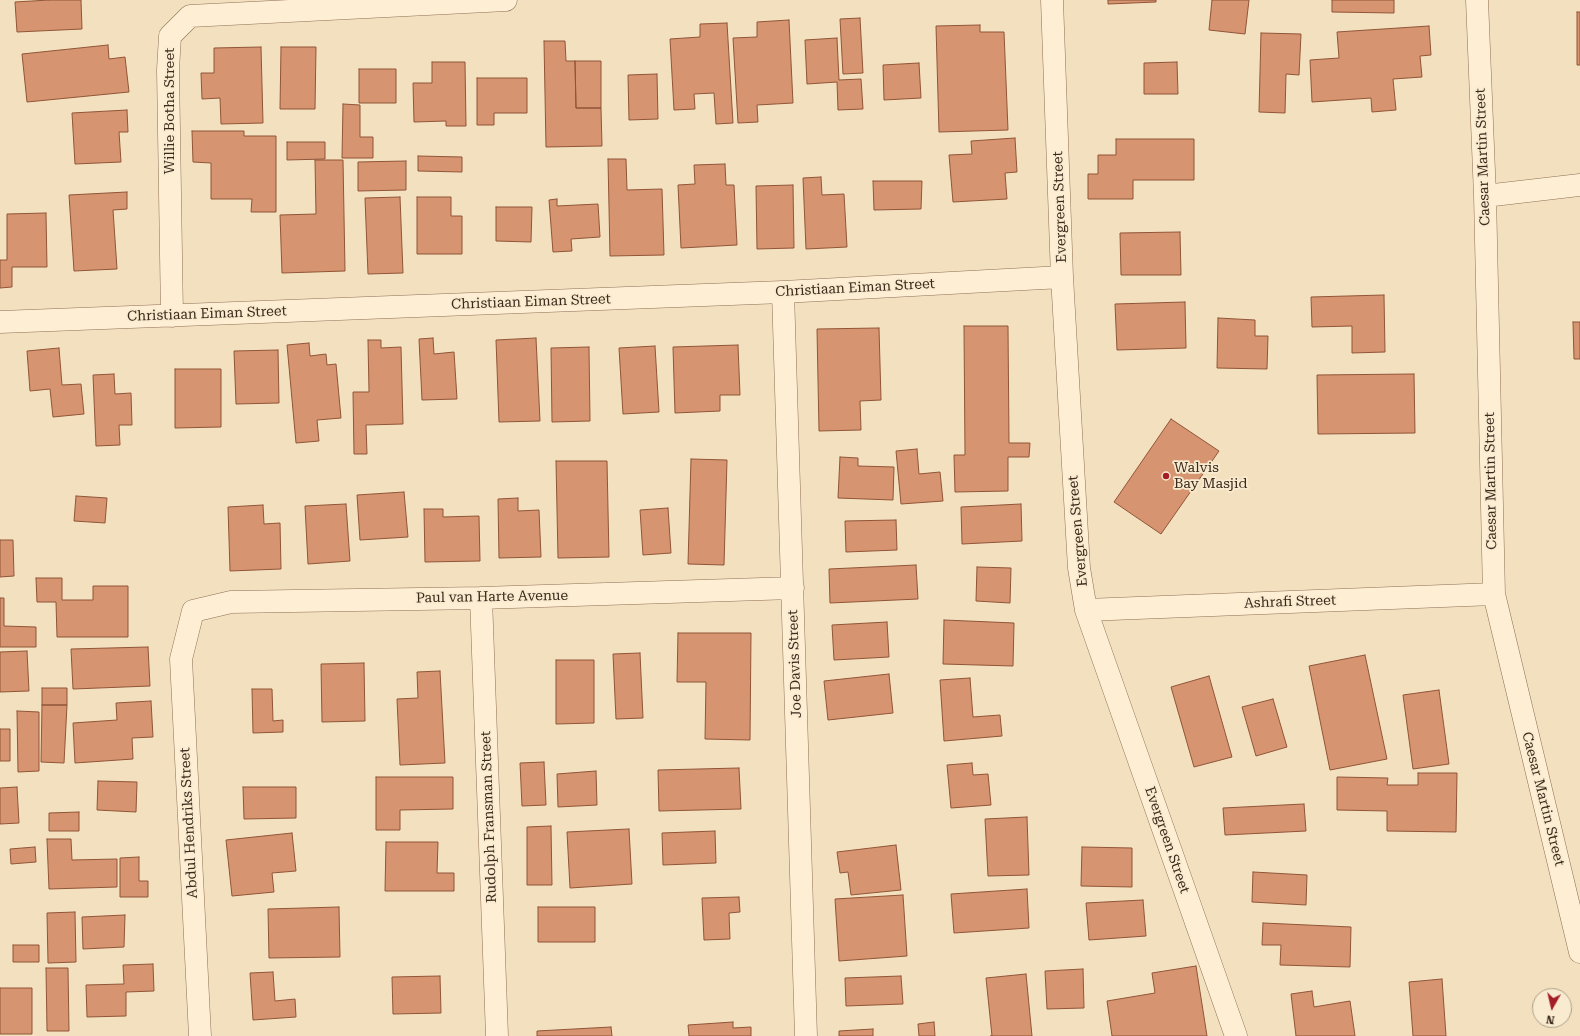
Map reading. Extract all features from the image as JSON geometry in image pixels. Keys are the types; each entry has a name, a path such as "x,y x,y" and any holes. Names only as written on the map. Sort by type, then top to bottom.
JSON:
{"street":[{"name":"Willie Botha Street","path":"172,316 168,70 170,36 190,16 506,0"},
{"name":"Evergreen Street","path":"1052,0 1062,277 1079,568 1086,610 1236,1036"},
{"name":"Caesar Martin Street","path":"1477,0 1485,196 1494,594 1580,952"},
{"path":"1485,196 1580,185"},
{"name":"Christiaan Eiman Street","path":"0,322 783,292 1062,277"},
{"name":"Joe Davis Street","path":"783,292 806,1036"},
{"name":"Paul van Harte Avenue","path":"193,611 231,602 480,598 793,588"},
{"name":"Ashrafi Street","path":"1086,610 1494,594"},
{"name":"Rudolph Fransman Street","path":"480,598 497,1036"},
{"name":"Abdul Hendriks Street","path":"193,611 180,659 200,1036"}],"building":[{"path":"81,0 82,29 17,32 15,2"},
{"path":"1108,0 1156,0 1156,2 1108,4"},
{"path":"1212,0 1249,0 1245,34 1209,30"},
{"path":"1332,0 1394,0 1394,13 1332,12"},
{"path":"1577,12 1580,12 1580,65 1577,65"},
{"path":"860,18 863,73 843,74 840,19"},
{"path":"789,20 793,103 757,105 758,122 738,123 733,38 757,37 757,22"},
{"path":"727,23 733,123 716,124 714,93 694,94 695,109 674,110 670,39 700,37 700,24"},
{"path":"980,25 980,32 1004,32 1008,130 939,132 936,26"},
{"path":"1429,26 1431,55 1420,56 1422,77 1393,79 1396,110 1372,112 1371,98 1312,102 1310,60 1339,58 1337,32"},
{"path":"1261,33 1301,34 1299,75 1286,74 1285,113 1259,112"},
{"path":"837,38 839,80 861,79 863,109 838,110 837,82 807,84 805,40"},
{"path":"544,41 565,41 566,61 575,61 576,108 601,108 602,146 546,147"},
{"path":"108,45 109,59 125,57 129,92 27,102 22,54"},
{"path":"261,47 263,123 221,124 220,98 202,99 201,73 214,73 214,48"},
{"path":"281,47 316,47 315,109 280,109"},
{"path":"575,61 601,61 601,108 576,108"},
{"path":"432,62 465,62 466,126 446,126 446,121 414,122 413,83 432,83"},
{"path":"1177,62 1178,94 1144,94 1144,63"},
{"path":"919,63 921,98 884,100 883,65"},
{"path":"359,69 396,69 396,103 359,103"},
{"path":"657,74 658,119 629,120 628,75"},
{"path":"477,78 527,78 527,113 494,113 494,125 477,125"},
{"path":"343,104 360,105 360,137 373,137 373,158 342,158"},
{"path":"127,110 128,132 119,132 121,162 75,164 72,113"},
{"path":"192,131 244,131 244,136 276,136 276,212 251,212 252,199 211,199 211,163 193,162"},
{"path":"1015,138 1017,172 1005,173 1007,199 953,202 949,155 972,154 971,141"},
{"path":"1116,139 1194,139 1194,180 1133,180 1133,199 1088,199 1088,174 1098,174 1098,155 1116,155"},
{"path":"287,142 325,142 325,159 287,160"},
{"path":"418,156 462,157 462,172 418,171"},
{"path":"608,159 626,159 627,190 662,189 664,255 610,256"},
{"path":"315,160 343,160 345,271 282,273 280,215 316,214"},
{"path":"406,161 406,190 358,191 358,162"},
{"path":"725,164 726,185 734,185 737,245 681,248 678,185 695,184 694,165"},
{"path":"821,177 822,195 844,194 847,247 806,249 803,178"},
{"path":"873,181 922,181 921,209 874,210"},
{"path":"793,185 794,248 757,249 756,186"},
{"path":"127,192 127,209 113,210 117,269 74,271 69,195"},
{"path":"400,197 403,273 368,274 365,198"},
{"path":"417,197 451,197 451,216 462,216 462,254 417,254"},
{"path":"557,199 557,206 598,204 600,237 571,239 572,251 553,252 549,200"},
{"path":"496,207 532,207 531,242 496,241"},
{"path":"46,213 47,267 12,267 12,287 0,288 0,260 7,260 7,214"},
{"path":"1180,232 1181,275 1121,275 1120,233"},
{"path":"1384,295 1385,352 1352,353 1352,326 1312,327 1311,297"},
{"path":"1185,302 1186,348 1117,350 1115,304"},
{"path":"1218,318 1255,320 1255,336 1268,336 1267,369 1217,368"},
{"path":"1573,322 1580,322 1580,359 1574,359"},
{"path":"964,326 1008,326 1009,443 1030,443 1029,457 1008,457 1008,491 955,492 954,455 965,455"},
{"path":"879,328 881,400 860,401 861,430 819,431 817,329"},
{"path":"433,338 434,354 454,352 457,399 422,400 419,339"},
{"path":"536,338 540,421 499,422 496,340"},
{"path":"368,340 381,340 381,348 401,347 403,424 366,425 367,454 354,454 353,392 369,392"},
{"path":"309,343 310,356 326,354 327,365 336,364 341,418 317,420 319,441 296,443 287,345"},
{"path":"738,345 740,395 720,395 720,411 675,413 673,347"},
{"path":"655,346 659,412 623,414 619,348"},
{"path":"589,347 590,421 552,422 551,348"},
{"path":"59,348 62,385 81,384 84,414 53,417 50,389 30,391 27,351"},
{"path":"278,350 279,403 236,404 234,351"},
{"path":"175,369 221,369 221,427 175,428"},
{"path":"114,374 115,394 131,393 132,425 119,425 120,445 96,446 93,375"},
{"path":"1414,374 1415,433 1318,434 1317,375"},
{"name":"Walvis Bay Masjid","path":"1171,419 1219,451 1161,534 1114,502"},
{"path":"917,449 919,474 940,472 943,501 901,504 896,451"},
{"path":"840,457 858,458 858,466 894,467 893,500 838,498"},
{"path":"691,459 727,460 724,565 688,564"},
{"path":"556,461 607,461 609,557 558,558"},
{"path":"404,492 408,537 360,540 357,495"},
{"path":"76,496 107,498 105,523 74,521"},
{"path":"518,498 518,511 539,510 541,557 499,558 498,499"},
{"path":"346,504 350,561 308,564 305,506"},
{"path":"1021,504 1022,541 962,544 961,507"},
{"path":"263,505 264,524 280,523 281,569 230,571 228,507"},
{"path":"668,508 671,553 643,555 640,510"},
{"path":"424,509 443,509 443,517 479,516 480,561 425,562"},
{"path":"896,520 897,550 846,552 845,521"},
{"path":"0,540 13,540 14,576 0,577"},
{"path":"916,565 918,599 830,603 829,569"},
{"path":"977,567 1011,568 1010,603 976,601"},
{"path":"36,578 62,578 62,600 93,600 93,586 128,586 128,637 57,637 56,602 37,602"},
{"path":"0,598 4,598 4,626 36,627 36,647 0,647"},
{"path":"944,620 1014,623 1013,666 943,664"},
{"path":"887,622 889,657 834,660 832,625"},
{"path":"678,633 751,633 750,740 705,739 706,682 677,682"},
{"path":"148,647 150,686 73,689 71,649"},
{"path":"27,651 29,691 0,692 0,652"},
{"path":"640,653 643,718 616,719 613,654"},
{"path":"1365,655 1387,759 1330,770 1309,666"},
{"path":"556,660 594,660 594,723 556,724"},
{"path":"364,663 365,721 322,722 321,664"},
{"path":"440,671 445,763 400,765 397,699 418,698 417,672"},
{"path":"889,674 893,713 828,720 824,681"},
{"path":"1209,676 1232,757 1194,767 1171,687"},
{"path":"970,678 973,717 1000,715 1002,736 944,741 940,680"},
{"path":"42,688 67,688 67,705 42,705"},
{"path":"252,689 272,689 273,721 283,720 283,732 253,733"},
{"path":"1439,690 1449,764 1413,769 1403,695"},
{"path":"1273,699 1287,747 1256,756 1242,707"},
{"path":"151,701 153,737 132,738 133,759 75,763 73,723 117,720 116,703"},
{"path":"42,705 67,705 64,763 41,762"},
{"path":"17,711 39,712 39,771 18,772"},
{"path":"0,729 10,729 10,761 0,761"},
{"path":"544,762 546,805 522,806 520,763"},
{"path":"972,763 973,775 988,774 991,805 951,808 947,765"},
{"path":"739,768 741,809 659,811 658,770"},
{"path":"596,771 597,805 558,807 557,774"},
{"path":"1418,773 1457,773 1456,832 1387,831 1387,811 1337,810 1337,777 1388,778 1387,785 1418,785"},
{"path":"376,777 453,777 453,809 400,810 400,830 376,830"},
{"path":"98,781 137,782 136,812 97,810"},
{"path":"17,787 19,823 0,824 0,788"},
{"path":"243,787 296,787 296,818 244,819"},
{"path":"1304,804 1306,831 1225,835 1223,808"},
{"path":"79,812 79,831 49,831 49,813"},
{"path":"1027,817 1029,875 988,876 985,819"},
{"path":"551,826 552,885 527,885 527,827"},
{"path":"629,829 632,884 570,888 567,832"},
{"path":"715,831 716,863 663,865 662,833"},
{"path":"292,833 296,871 272,873 274,892 232,896 226,840"},
{"path":"47,839 71,839 72,860 117,859 117,887 49,889"},
{"path":"386,842 438,842 437,873 454,873 454,891 385,891"},
{"path":"896,845 901,890 851,895 848,872 840,873 837,852"},
{"path":"35,847 36,862 11,864 10,849"},
{"path":"1082,847 1132,848 1132,887 1081,886"},
{"path":"139,857 139,881 148,881 148,897 120,897 120,858"},
{"path":"1253,872 1307,875 1306,905 1252,902"},
{"path":"1027,889 1029,928 954,933 951,894"},
{"path":"903,895 907,956 839,961 835,899"},
{"path":"739,897 740,912 729,913 730,939 704,940 702,898"},
{"path":"1143,900 1146,936 1089,940 1086,903"},
{"path":"339,907 340,957 269,958 268,909"},
{"path":"538,907 595,907 595,942 538,942"},
{"path":"75,912 76,962 48,963 47,913"},
{"path":"125,915 124,947 83,949 82,917"},
{"path":"1263,923 1351,927 1350,967 1280,965 1281,945 1262,945"},
{"path":"13,945 39,945 39,962 13,962"},
{"path":"153,964 154,991 126,992 126,1016 87,1017 86,985 124,984 123,965"},
{"path":"1196,966 1207,1036 1112,1036 1107,1001 1155,993 1152,973"},
{"path":"46,968 68,968 69,1031 47,1031"},
{"path":"1083,969 1084,1008 1047,1009 1045,971"},
{"path":"273,972 275,1001 295,999 296,1017 253,1020 250,973"},
{"path":"1026,974 1032,1036 992,1036 986,978"},
{"path":"440,976 441,1013 393,1014 392,977"},
{"path":"901,976 903,1004 846,1006 845,978"},
{"path":"1442,979 1446,1036 1413,1036 1409,982"},
{"path":"0,988 32,988 32,1034 0,1034"},
{"path":"1312,991 1314,1007 1350,1001 1355,1036 1296,1036 1291,994"},
{"path":"733,1022 733,1028 751,1027 751,1036 689,1036 688,1025"},
{"path":"934,1022 935,1036 919,1036 918,1024"},
{"path":"611,1027 612,1036 537,1036 537,1031"},
{"path":"873,1029 873,1036 839,1036 839,1031"}],"place":[{"name":"Walvis Bay Masjid","path":"1166,476"}]}
